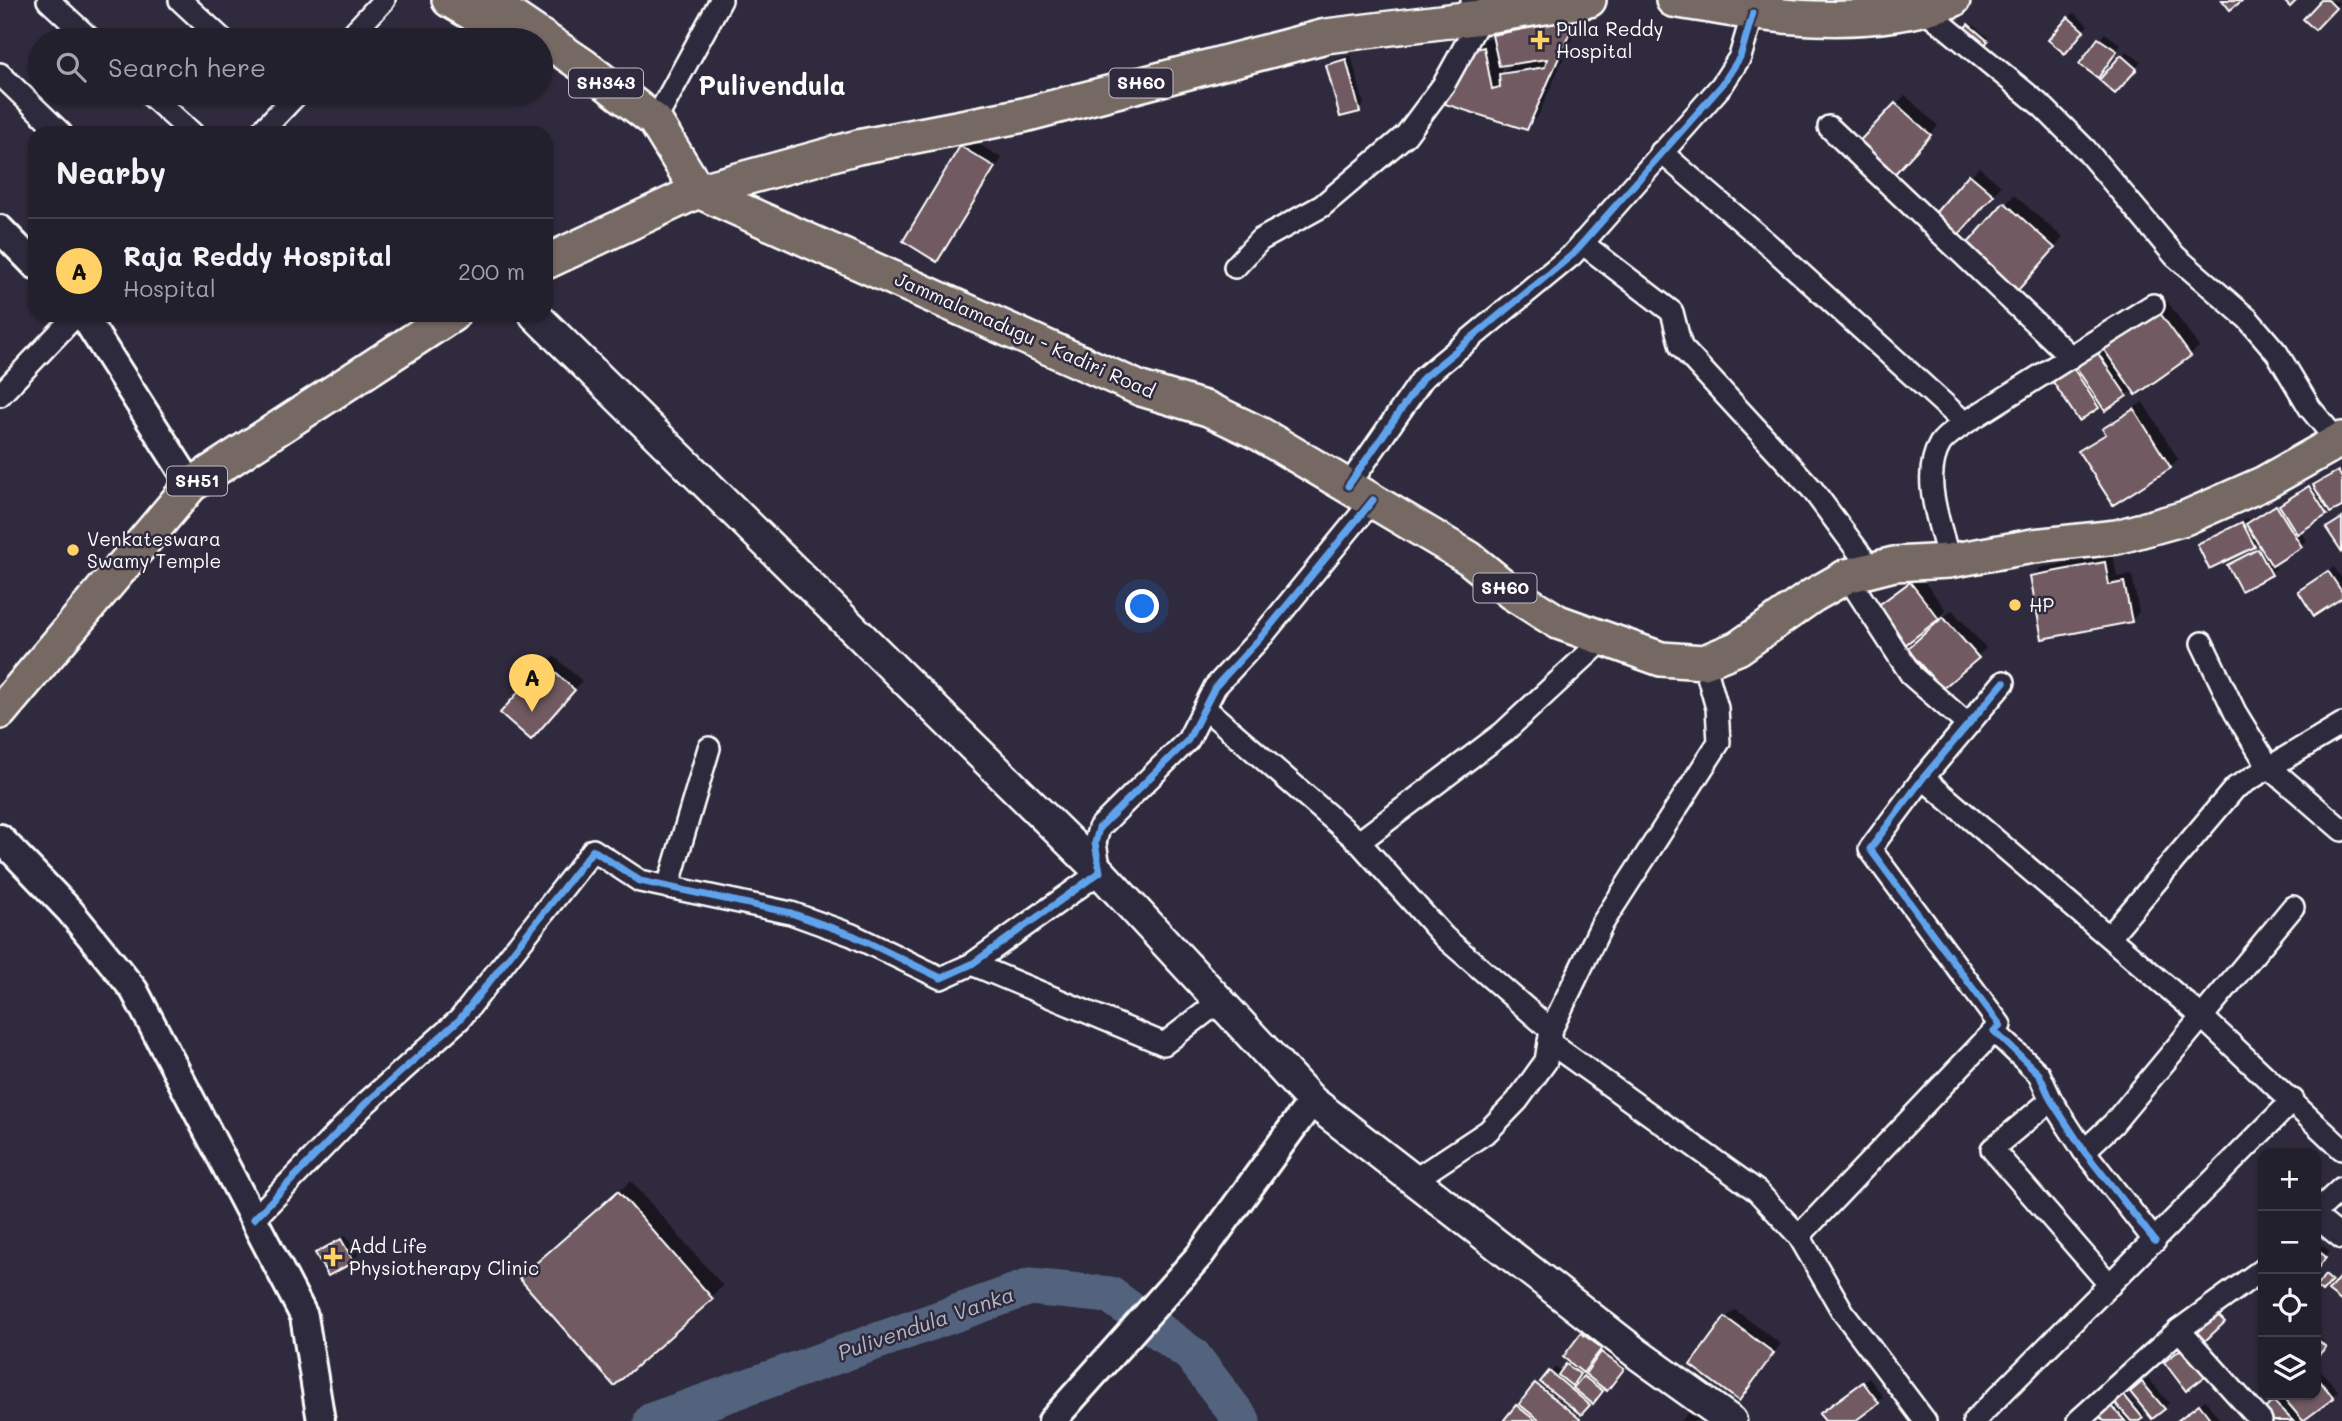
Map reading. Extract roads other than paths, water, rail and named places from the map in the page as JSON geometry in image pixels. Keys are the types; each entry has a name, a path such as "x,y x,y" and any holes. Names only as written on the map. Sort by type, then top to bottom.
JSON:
{"main road":[{"name":"SH343","path":"449,0 511,14 531,28"},
{"name":"SH60","path":"691,194 859,147 1024,115 1326,36 1476,9 1589,0"},
{"path":"1673,0 1753,13 1860,20 1932,3"},
{"name":"SH343","path":"553,44 655,121 691,194"},
{"name":"SH343","path":"553,64 606,102 691,194"},
{"path":"553,259 691,194"},
{"name":"Jammalamadugu - Kadiri Road","path":"691,194 1141,389 1208,409 1260,434 1469,558 1512,593 1558,622 1661,659 1704,662 1738,648 1812,596 1860,573 1895,564 1949,561 2033,546 2117,537 2185,518 2264,483 2340,443"},
{"name":"SH51","path":"1,710 191,485 441,322"},
{"path":"542,322 1100,872 1312,1101 1639,1355 1731,1421"}],"street":[{"path":"48,0 78,28"},
{"path":"180,0 210,28"},
{"path":"358,28 384,0"},
{"path":"655,121 721,0"},
{"path":"1932,3 2086,150 2175,256 2248,319 2277,353 2310,408 2340,443"},
{"path":"1235,267 1260,240 1322,206 1406,135 1444,84 1476,9"},
{"path":"254,1219 366,1103 460,1019 593,850 640,881 791,913 852,935 941,978 972,964 1100,872 1095,843 1099,828 1188,740 1215,687 1262,636 1361,493 1423,377 1524,295 1582,243 1722,85 1740,57 1753,13"},
{"path":"0,74 28,101"},
{"path":"32,105 54,126"},
{"path":"161,105 184,126"},
{"path":"265,126 282,105"},
{"path":"1829,127 2071,357"},
{"path":"1661,152 1768,244 1965,423"},
{"path":"2,237 28,259"},
{"path":"1582,243 1672,312 1681,347 1812,489 1860,573 1912,676 1967,724"},
{"path":"1949,561 1932,486 1933,463 1941,442 1965,423 2153,305"},
{"path":"0,396 69,322"},
{"path":"87,322 191,485"},
{"path":"1359,842 1504,732 1604,639"},
{"path":"2202,643 2235,712 2269,766 2342,830"},
{"path":"1414,1180 1488,1131 1517,1101 1546,1061 1550,1036 1602,924 1719,742 1717,708 1704,662"},
{"path":"1799,1236 2000,1025 1870,849 1923,778 2004,682"},
{"path":"1206,709 1359,842 1444,937 1550,1036 1757,1191 1799,1236 1843,1312 1925,1421"},
{"path":"2110,936 2235,788 2342,724"},
{"path":"668,887 709,748"},
{"path":"1923,778 2201,1016 2342,1149"},
{"path":"0,838 70,911 135,990 304,1316 321,1421"},
{"path":"2084,1151 2113,1124 2292,907"},
{"path":"972,964 1164,1044 1220,1001"},
{"path":"1994,1031 2039,1074 2051,1100 2084,1151 2155,1241"},
{"path":"2051,1100 1992,1149 2110,1285"},
{"path":"1974,1421 2293,1100"},
{"path":"1052,1421 1200,1255 1312,1101"},
{"path":"2319,1211 2342,1188"},
{"path":"2321,1219 2342,1238"},
{"path":"2088,1418 2179,1331 2258,1273"},
{"path":"2179,1331 2258,1408"}],"waterway":[{"name":"Pulivendula Vanka","path":"652,1421 1030,1287 1110,1295 1192,1355 1242,1421"}],"place":[{"name":"Pulla Reddy Hospital","path":"1540,40"},
{"name":"Venkateswara Swamy Temple","path":"73,550"},
{"name":"HP","path":"2015,605"},
{"name":"Raja Reddy Hospital","path":"532,712"},
{"name":"Add Life Physiotherapy Clinic","path":"333,1257"}],"district":[{"name":"Pulivendula","path":"772,86"}]}
